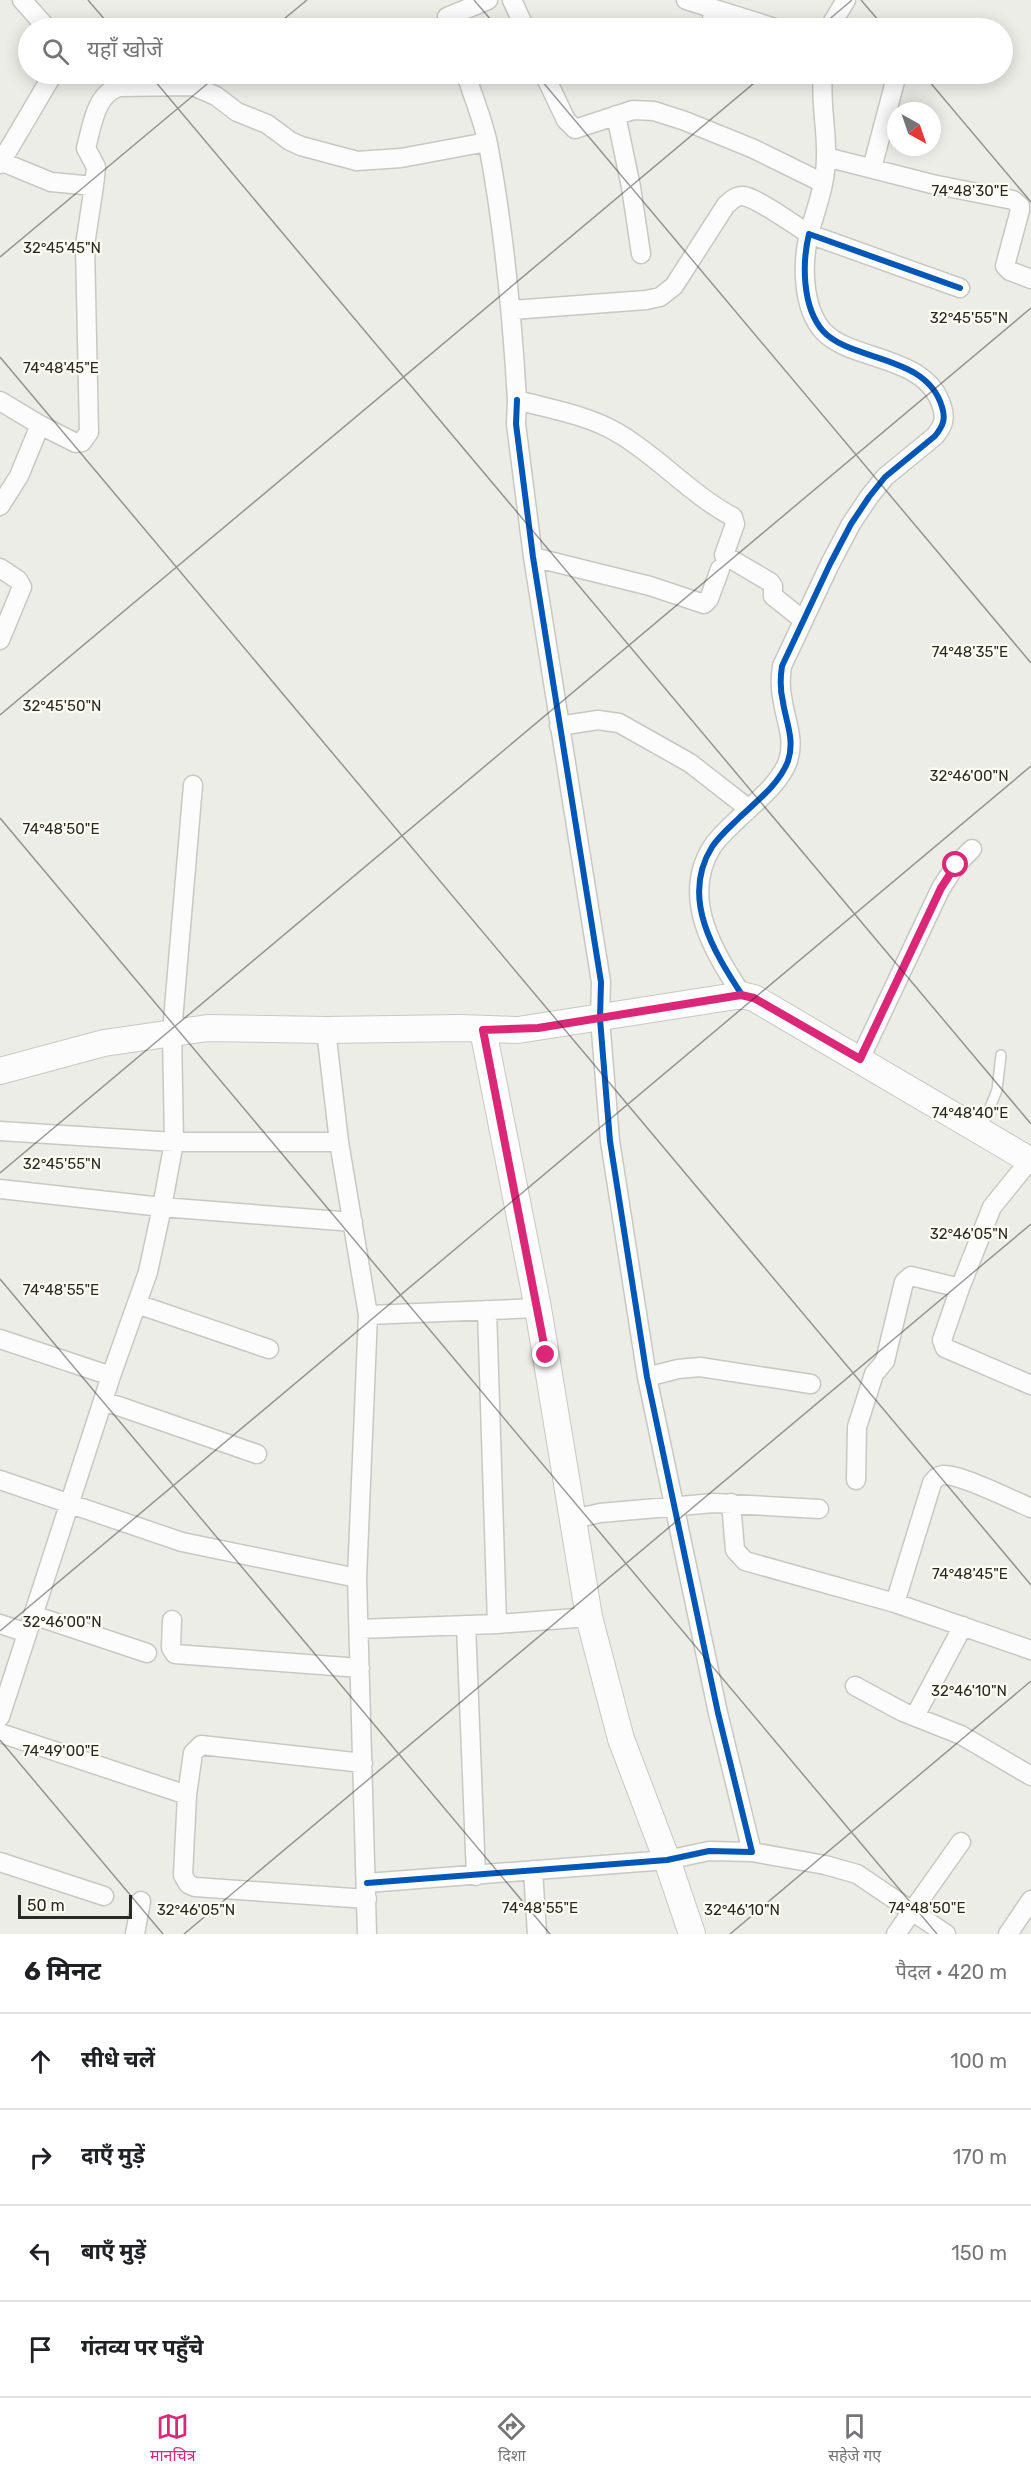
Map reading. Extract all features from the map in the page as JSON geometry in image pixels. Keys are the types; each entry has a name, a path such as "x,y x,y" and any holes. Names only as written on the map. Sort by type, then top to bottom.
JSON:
{"street":[{"path":"22,0 38,18"},
{"path":"446,15 488,0"},
{"path":"512,0 520,18"},
{"path":"686,0 741,18"},
{"path":"837,18 846,0"},
{"path":"712,18 714,10"},
{"path":"47,84 0,162 51,182 94,186"},
{"path":"469,84 487,142 512,310 517,400 516,424 533,557 601,982 600,1018 616,1187 647,1377 718,1713 752,1852"},
{"path":"550,84 570,126 581,128 616,115 644,109 686,121 753,149 823,183"},
{"path":"741,995 712,948 702,918 699,888 706,858 714,844 777,778 788,760 791,733 783,703 781,674 785,659 852,524 885,477 935,436 942,428 944,419 940,397 924,380 887,360 845,345 824,332 817,321 803,266 823,183 826,157 821,97 822,84"},
{"path":"872,168 894,84"},
{"path":"0,401 40,425 76,442 82,442 89,432 85,245 96,167 86,148 102,98 106,93 119,87 193,86 216,96 237,112 267,124 290,141 357,161 401,159 487,142"},
{"path":"616,115 631,187 641,254"},
{"path":"826,157 1017,202 1020,206 1019,216 1005,266 1010,271 1031,279"},
{"path":"512,310 660,297 674,286 726,205 741,196 753,200 809,234 960,288"},
{"path":"517,400 570,414 616,432 644,451 683,484 733,517 735,524 724,555 770,582 773,586 773,597 803,620"},
{"path":"0,506 19,476 40,425"},
{"path":"533,557 650,586 704,604 710,599 720,569"},
{"path":"0,568 18,580 22,587 0,640"},
{"path":"559,726 598,720 619,723 690,763 749,809"},
{"path":"0,1717 111,1376 148,1272 162,1207 174,1142 172,1032 193,785"},
{"path":"860,1059 941,888 956,865 972,849"},
{"path":"0,1071 104,1043 208,1028 528,1029 741,995 754,998 1030,1161 992,1207 942,1340 945,1348 1031,1385"},
{"path":"326,1030 339,1142 368,1315 357,1578 368,1934"},
{"path":"483,1030 538,1308 590,1617 621,1739 667,1860 692,1934"},
{"path":"0,1131 174,1142 339,1142"},
{"path":"0,1189 162,1207 353,1222"},
{"path":"856,1480 857,1426 874,1374 885,1361 904,1282 911,1276 960,1288"},
{"path":"137,1304 269,1349"},
{"path":"368,1315 538,1308"},
{"path":"487,1310 497,1624"},
{"path":"0,1339 111,1376"},
{"path":"647,1377 678,1369 700,1367 811,1384"},
{"path":"104,1401 257,1454"},
{"path":"895,1603 935,1478 943,1475 957,1478 1031,1508"},
{"path":"0,1480 182,1542 357,1578"},
{"path":"573,1520 600,1513 731,1503 819,1509"},
{"path":"731,1503 735,1550 745,1561 895,1603 1031,1650"},
{"path":"33,1615 147,1653"},
{"path":"359,1629 497,1624 590,1617"},
{"path":"172,1620 171,1648 175,1654 360,1668"},
{"path":"0,1624 27,1634"},
{"path":"466,1625 476,1876"},
{"path":"915,1716 963,1626"},
{"path":"855,1686 915,1716 961,1735 1031,1776"},
{"path":"0,1733 187,1795"},
{"path":"363,1763 201,1745 193,1753 187,1795 183,1875 188,1884 195,1887 367,1891 533,1870 667,1860 702,1853 752,1852 845,1870 870,1882 946,1934"},
{"path":"896,1934 961,1842"},
{"path":"0,1862 104,1896"},
{"path":"533,1870 537,1934"},
{"path":"1008,1934 1031,1900"},
{"path":"135,1934 141,1901"}],"lane":[{"path":"980,1132 997,1090 1001,1055"}],"cycle path":[{"path":"742,995 721,961 704,924 699,886 703,866 718,839 774,784 788,761 791,746 781,693 782,666 851,524 885,477 935,436 944,419 942,407 934,390 921,377 905,368 836,341 823,331 816,321 807,297 805,258 809,234 960,288"},
{"path":"367,1883 667,1860 709,1851 752,1852 718,1713 647,1377 610,1141 600,1019 601,982 533,557 516,424 517,400"}],"route":[{"path":"546,1355 483,1030 538,1028 741,995 754,998 860,1059 941,888 956,865"}]}
